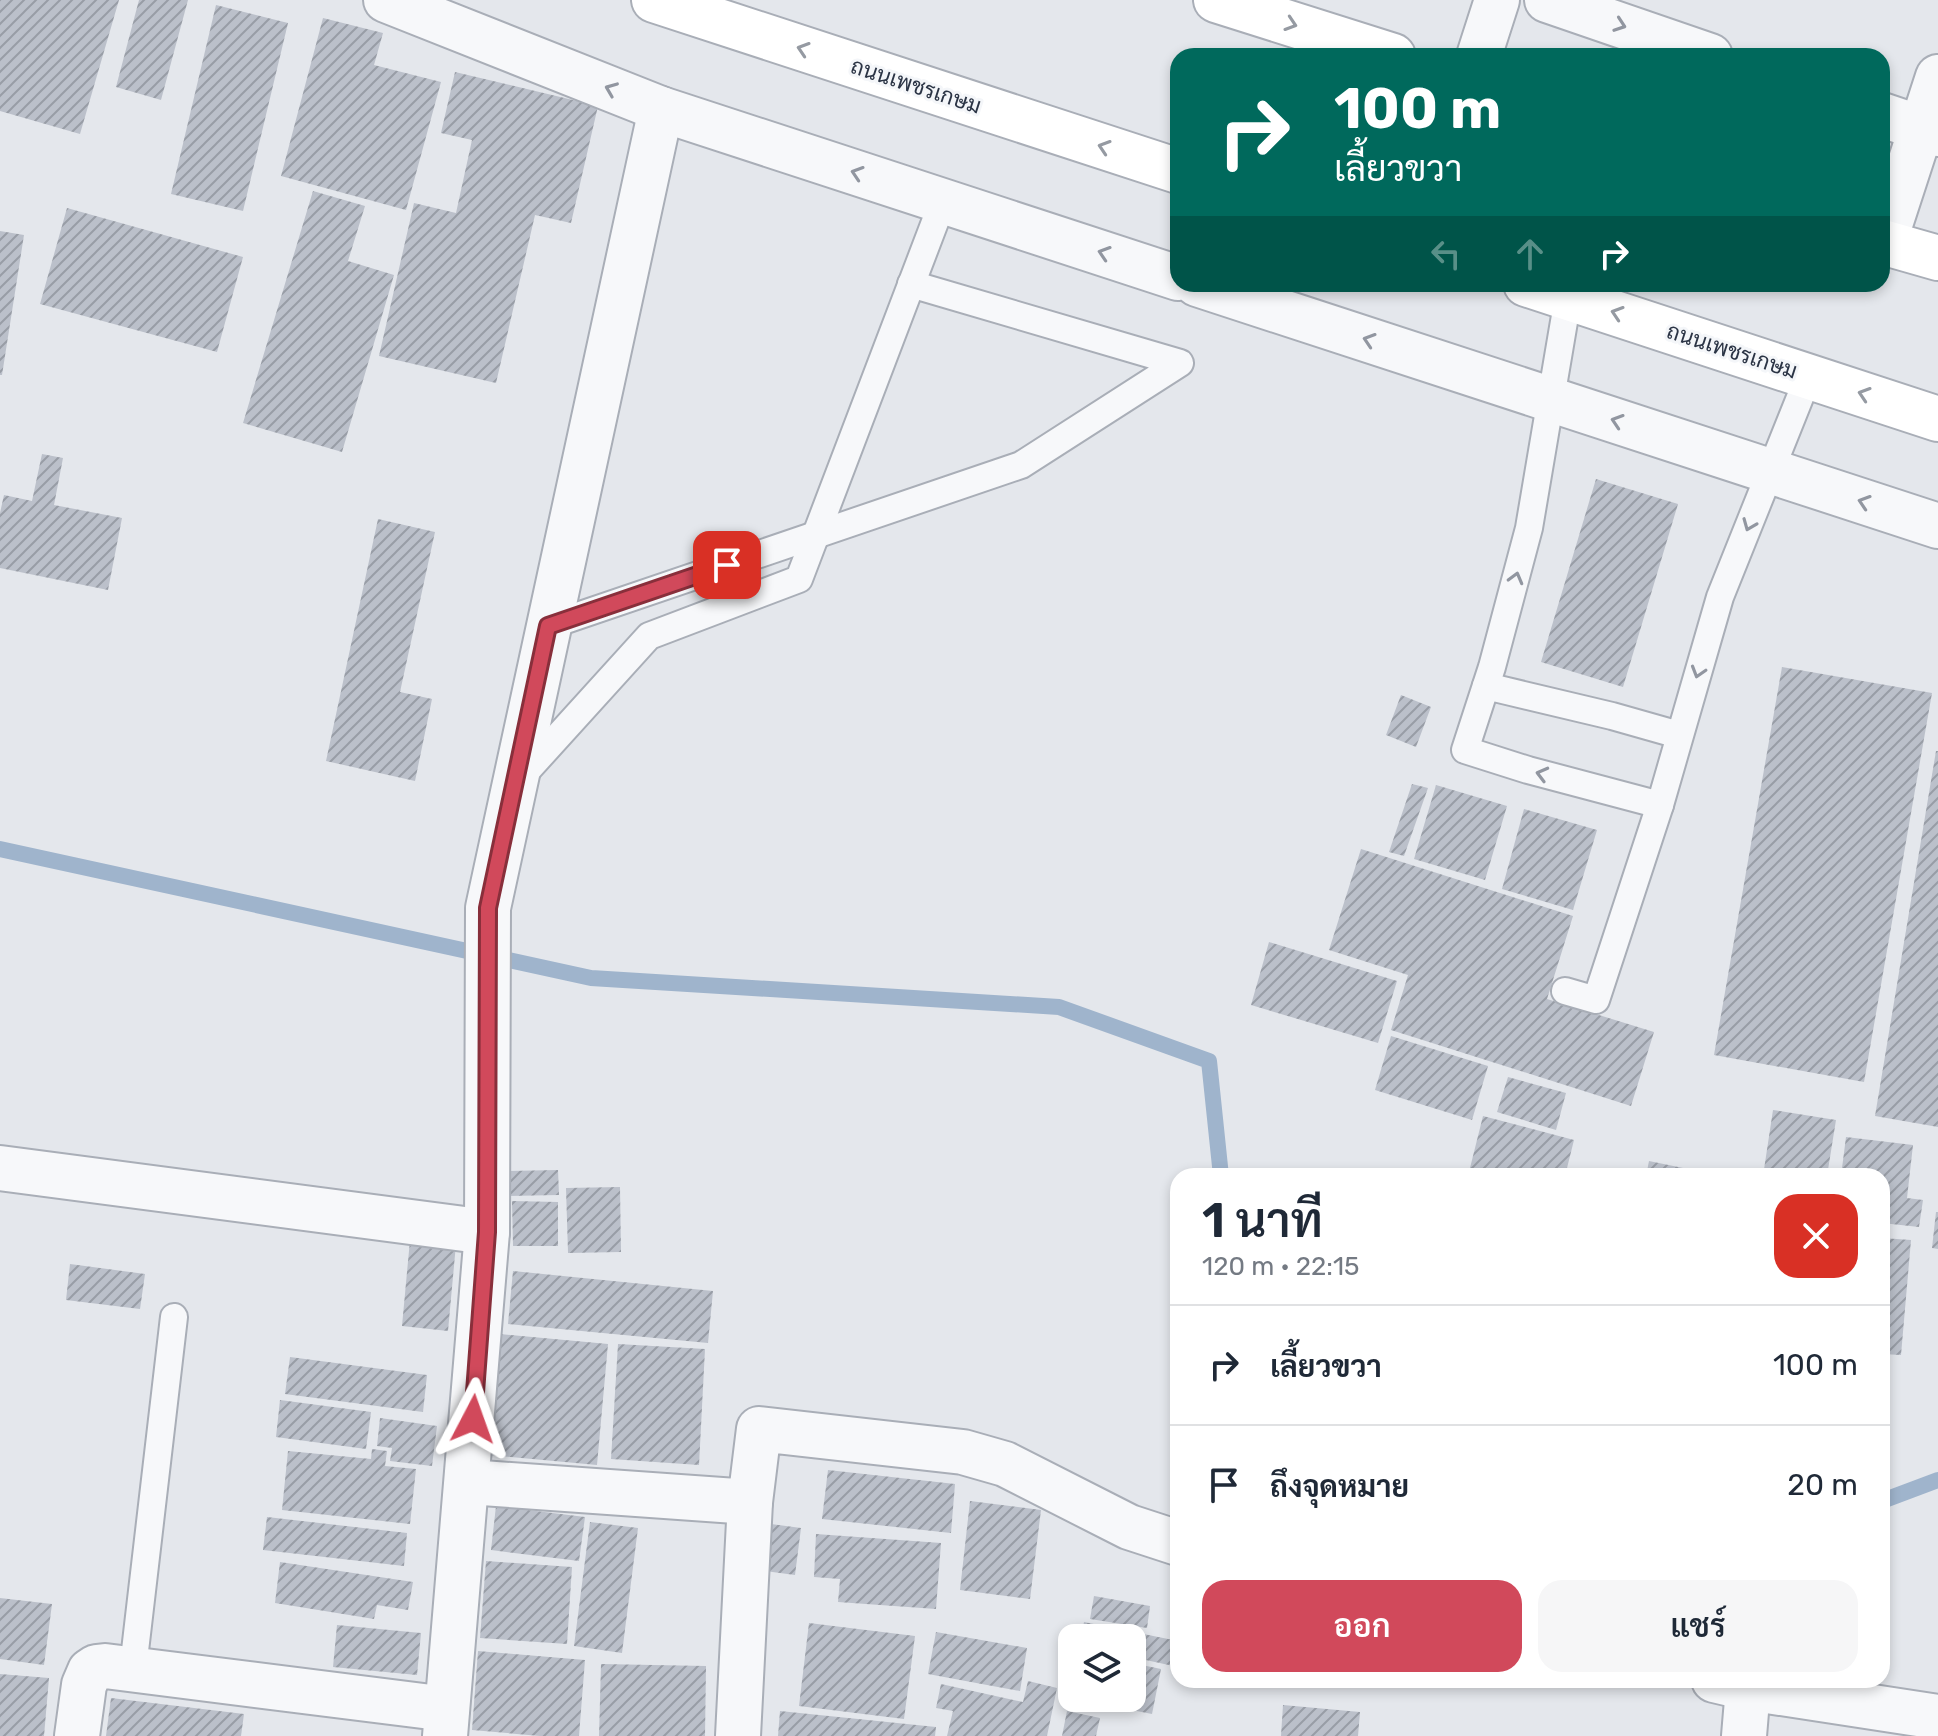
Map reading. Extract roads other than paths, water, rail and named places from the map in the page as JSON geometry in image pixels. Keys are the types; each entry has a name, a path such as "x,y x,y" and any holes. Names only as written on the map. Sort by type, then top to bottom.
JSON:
{"main road":[{"path":"1216,0 1368,48"},
{"name":"ถนนเพชรเกษม","path":"664,2 1170,168"},
{"path":"1890,245 1938,258"},
{"name":"ถนนเพชรเกษม","path":"1550,292 1938,419"}],"street":[{"path":"386,0 661,109 1170,275"},
{"path":"1482,48 1497,0"},
{"path":"1547,0 1687,48"},
{"path":"1890,217 1914,126 1938,77"},
{"path":"77,1736 84,1685 90,1671 105,1666 133,1668 446,1722 487,1232 488,908 661,109"},
{"path":"1221,292 1938,526"},
{"path":"0,1168 487,1232"},
{"path":"738,1736 750,1502 759,1429 963,1452 1005,1464 1129,1527 1170,1540"},
{"path":"468,1482 750,1502"},
{"path":"1732,1688 1744,1736"},
{"path":"1756,1688 1938,1717"}],"lane":[{"path":"514,785 649,636 799,579 943,201"},
{"path":"548,626 1021,465 1180,363 911,284"},
{"path":"1568,298 1529,528 1486,686 1465,750 1660,805"},
{"path":"1565,991 1596,1000 1660,805 1720,597 1809,375"},
{"path":"1486,686 1679,735"},
{"path":"133,1668 174,1317"}],"waterway":[{"path":"0,849 591,978 1059,1007 1209,1061 1220,1168"},
{"path":"1890,1498 1938,1480"}]}
